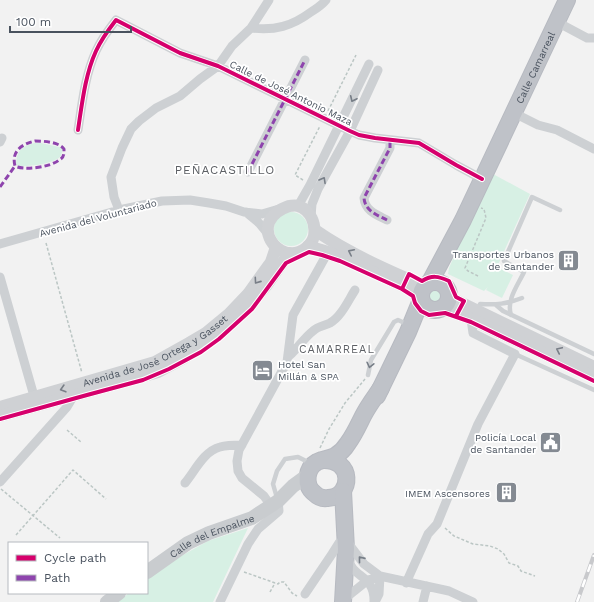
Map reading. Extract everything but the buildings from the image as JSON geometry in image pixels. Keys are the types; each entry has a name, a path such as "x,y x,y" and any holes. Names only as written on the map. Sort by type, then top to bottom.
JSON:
{"highway":[{"name":"Calle Camarreal","path":"381,388 410,326 433,295 442,260 568,0"},
{"path":"345,541 335,516 307,481 313,466 335,456 348,444 381,388"},
{"path":"345,471 381,388"},
{"path":"313,466 329,460 336,461 345,471 346,485 343,491 342,504 345,541 343,601"},
{"path":"317,495 333,498 343,491"}],"main road":[{"path":"289,206 298,206 306,211 311,217 315,230 313,239 308,246 299,252 289,253 276,248 271,242 268,234 268,227 270,220 279,209 289,206"},
{"path":"315,230 330,241 594,377"},
{"path":"308,246 328,252 433,295"},
{"name":"Avenida de José Ortega y Gasset","path":"0,416 36,401 155,362 206,333 229,314 248,294 271,262 276,248"},
{"name":"Avenida de José Ortega y Gasset","path":"0,407 73,397 158,372 184,358 209,341 246,310 266,286 289,253"},
{"path":"488,322 594,367"},
{"name":"Calle del Empalme","path":"148,571 188,543 251,519 277,502 313,466"},
{"name":"Calle del Empalme","path":"277,502 317,495"},
{"path":"107,602 118,594"}],"street":[{"path":"119,210 114,197 111,177 122,148 132,129 139,121 156,108 180,96 218,66 232,46 251,28 269,0"},
{"path":"251,28 264,30 291,25 302,19 326,0"},
{"name":"Calle de José Antonio Maza","path":"78,130 89,70 96,51 107,31 116,20 180,53 218,66 359,135 419,143 482,179"},
{"name":"Calle Camarreal","path":"557,22 587,38 594,38"},
{"name":"Calle de José Antonio Maza","path":"286,99 305,60"},
{"path":"298,206 340,126 369,64"},
{"path":"311,217 312,204 318,189 350,131 378,70"},
{"path":"248,172 286,99"},
{"name":"Calle Camarreal","path":"514,113 538,125 557,130 594,149"},
{"path":"387,220 372,213 365,205 364,198 390,148 390,140"},
{"name":"Avenida del Voluntariado","path":"0,244 119,210 162,201 190,200 226,206 244,212 262,214 279,209"},
{"name":"Avenida del Voluntariado","path":"244,212 259,223 268,234"},
{"path":"220,602 248,544 258,529 278,511 279,508 277,502 264,496 242,478 238,471 237,461 239,450 288,362 293,315 328,252"},
{"path":"0,277 36,401"},
{"path":"289,356 313,331 336,319 355,290"},
{"path":"406,583 428,534 437,522 478,424 515,354 473,333 474,315"},
{"path":"0,482 67,407 73,397"},
{"path":"185,483 202,459 215,449 220,447 242,445"},
{"path":"345,541 364,564 380,576 406,583 449,591 473,602"},
{"path":"345,541 349,563 357,573 368,580 374,591 375,602"},
{"path":"305,594 339,543 345,541"},
{"path":"343,601 368,580 375,579 380,576"},
{"path":"375,602 379,594 380,576"},
{"path":"423,602 427,586"}],"lane":[{"path":"511,315 509,310 510,303 524,272 504,261 532,197 560,210"},
{"path":"474,315 480,304 496,305 510,303 522,298"},
{"path":"496,305 503,311 594,354"},
{"path":"368,376 371,360 394,322 398,320 410,326"},
{"path":"515,354 594,390"},
{"path":"277,502 273,484 285,459 298,457 313,466"}],"path":[{"path":"472,200 484,210 486,218 465,268 478,276"},
{"path":"46,243 82,375"},
{"path":"313,466 317,453 329,429 346,403 368,376"},
{"path":"67,430 81,442"},
{"path":"16,535 73,470 106,499"},
{"path":"0,488 60,538"},
{"path":"437,522 454,536 465,541 498,549 504,554 509,563 518,566 520,571 536,576"},
{"path":"236,568 278,584 280,582 284,582 292,593"},
{"path":"270,592 275,583"}],"green space":[{"path":"35,143 62,148 60,157 52,162 18,166 16,164 21,149"},
{"path":"493,174 530,194 497,267 513,275 502,298 486,290 488,287 484,291 448,274 459,245"},
{"path":"291,212 303,217 308,229 303,241 291,246 279,241 274,229 279,217"},
{"path":"435,287 441,290 444,296 441,302 435,305 429,302 426,296 429,290"},
{"path":"248,528 213,602 118,602 128,594 148,594 148,578 167,564 208,541"}],"railway":[{"path":"577,602 594,555"}],"marked path":[{"path":"248,172 305,60"},
{"path":"387,220 369,209 364,198 390,148 390,140"},
{"path":"35,141 55,143 59,145 64,149 63,157 50,165 31,168 15,166 14,161 16,152 22,146 35,141"},
{"path":"0,187 15,166"}],"cycle path":[{"path":"78,130 84,90 92,60 100,43 116,20 180,53 218,66 359,135 419,143 482,179"},
{"path":"0,419 143,380 169,369 201,352 219,339 252,309 286,263 309,252 340,261 402,289 413,296 415,303 421,311 429,315 445,313 471,322 594,381"},
{"path":"402,289 409,274 422,281 435,277 449,281 456,297 464,301 456,316"}],"place":[{"name":"Transportes Urbanos de Santander","path":"569,260"},
{"name":"Hotel San Millán & SPA","path":"262,370"},
{"name":"Policía Local de Santander","path":"551,443"},
{"name":"IMEM Ascensores","path":"506,493"}],"district":[{"name":"PEÑACASTILLO","path":"225,170"},
{"name":"CAMARREAL","path":"337,349"}]}
